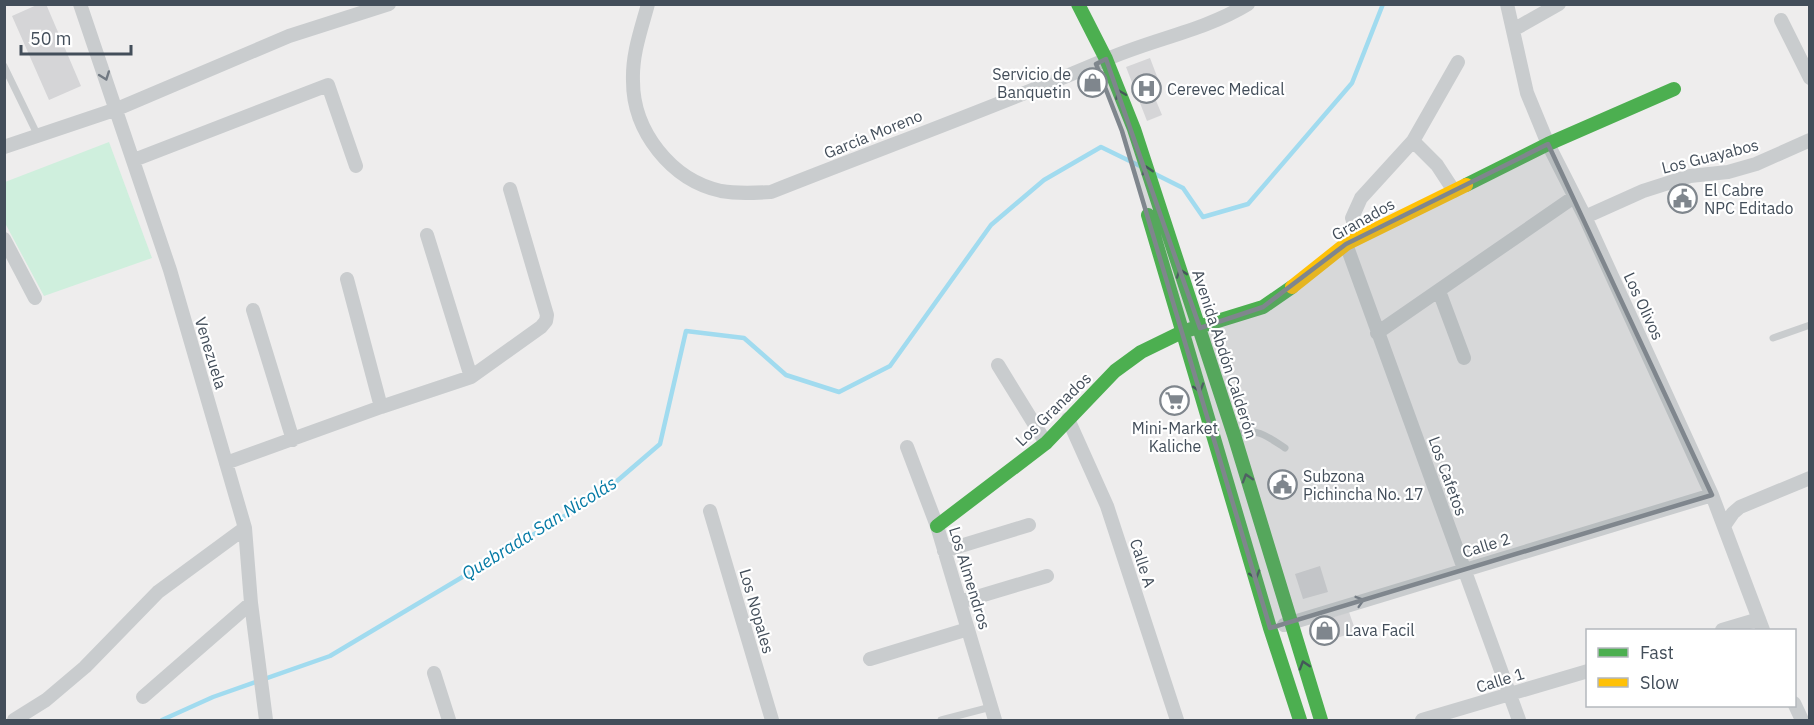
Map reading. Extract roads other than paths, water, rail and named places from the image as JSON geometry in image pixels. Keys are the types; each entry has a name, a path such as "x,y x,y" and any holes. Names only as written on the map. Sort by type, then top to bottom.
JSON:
{"main road":[{"name":"Avenida Abdón Calderón","path":"1065,4 1101,61"},
{"name":"Avenida Abdón Calderón","path":"1078,4 1128,130 1154,213 1182,332 1270,628 1300,720"},
{"name":"Granados","path":"1200,328 1263,307 1300,282 1352,241 1548,144 1674,89"},
{"name":"Avenida Abdón Calderón","path":"1154,213 1200,328 1321,720"},
{"name":"Los Granados","path":"937,526 1046,443 1115,371 1141,352 1182,332 1200,328"}],"street":[{"name":"Venezuela","path":"80,4 170,270 245,528 251,603 266,720"},
{"path":"4,147 117,109 289,36 389,4"},
{"name":"García Moreno","path":"648,4 634,54 633,91 638,117 657,148 681,173 722,191 742,193 771,192 1101,61 1190,29 1214,23 1248,4"},
{"name":"Los Olivos","path":"1507,4 1527,93 1548,144 1585,217 1712,495 1761,625"},
{"path":"1513,30 1559,4"},
{"path":"1781,20 1809,78"},
{"name":"Los Cafetos","path":"1458,62 1413,141 1361,198 1352,218 1352,241 1377,333 1519,720"},
{"path":"134,160 328,86 356,166"},
{"name":"Los Guayabos","path":"1585,217 1642,192 1690,176 1728,172 1756,164 1809,140"},
{"path":"1413,141 1437,165 1454,191"},
{"path":"226,463 471,377 541,327 547,315 510,189"},
{"path":"1377,333 1574,197"},
{"path":"427,235 471,377"},
{"path":"4,239 35,298"},
{"path":"347,279 381,407"},
{"path":"1439,291 1464,358"},
{"path":"254,310 292,440"},
{"path":"998,365 1046,443"},
{"name":"Calle A","path":"1068,419 1107,506 1177,720"},
{"name":"Los Almendros","path":"907,447 937,526 993,714"},
{"path":"1724,526 1740,507 1809,478"},
{"name":"Calle 2","path":"1270,628 1712,495"},
{"name":"Los Nopales","path":"710,511 772,720"},
{"path":"944,551 1029,525"},
{"path":"14,720 46,700 85,667 158,592 245,528"},
{"path":"960,602 1047,576"},
{"path":"143,697 251,603"},
{"path":"1730,629 1761,625"},
{"path":"870,659 968,629"},
{"name":"Calle 1","path":"1422,720 1586,671"},
{"path":"434,673 449,720"}],"lane":[{"path":"4,66 38,136"},
{"path":"1773,338 1809,325"},
{"path":"1234,435 1244,431 1257,432 1285,448"},
{"path":"941,720 993,714"}],"waterway":[{"name":"Quebrada San Nicolás","path":"1155,174 1183,188 1203,217 1248,204 1352,83 1383,4"},
{"name":"Quebrada San Nicolás","path":"162,720 213,697 330,656 603,493 660,444 686,331 744,338 786,375 839,392 890,366 991,225 1044,180 1101,147 1140,166"}],"place":[{"name":"Servicio de Banquetin","path":"1092,83"},
{"name":"Cerevec Medical","path":"1146,89"},
{"name":"El Cabre NPC Editado","path":"1683,199"},
{"name":"Mini-Market Kaliche","path":"1175,400"},
{"name":"Subzona Pichincha No. 17","path":"1282,485"},
{"name":"Lava Facil","path":"1324,630"}]}
